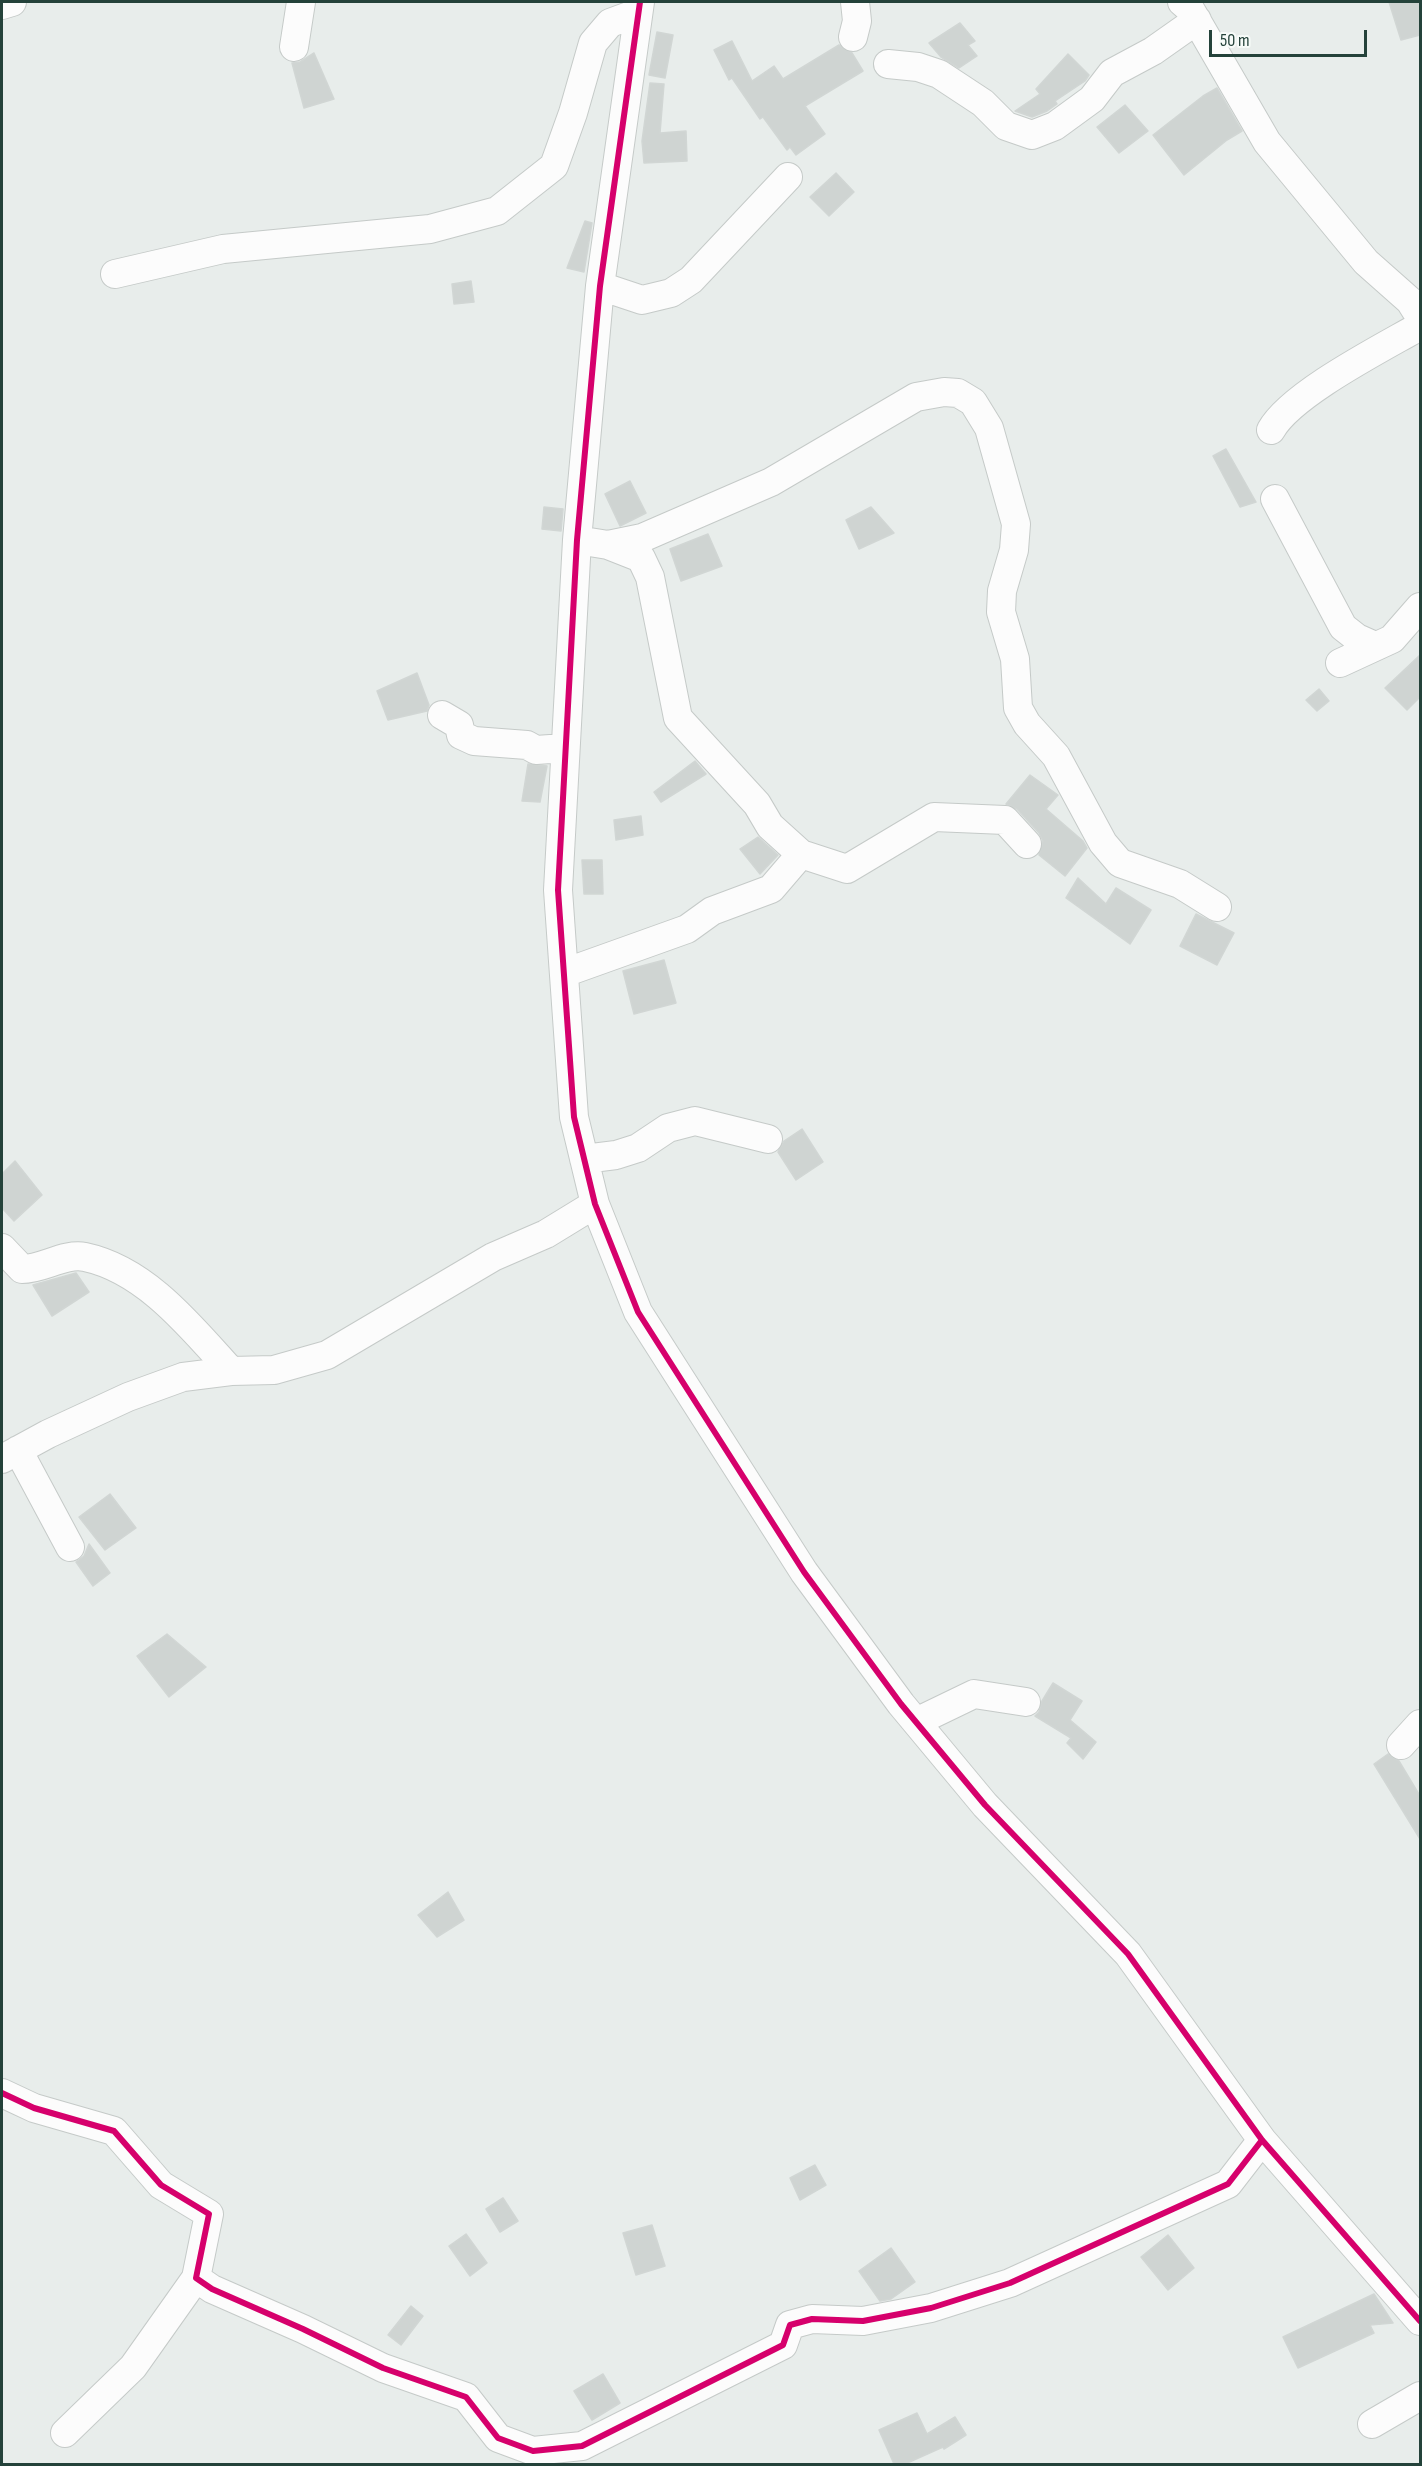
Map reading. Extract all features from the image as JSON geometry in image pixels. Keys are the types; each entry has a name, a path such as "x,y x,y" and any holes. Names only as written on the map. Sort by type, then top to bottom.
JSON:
{"street":[{"path":"2,5 12,2"},
{"path":"294,47 301,2"},
{"path":"853,37 857,21 855,2"},
{"path":"116,274 223,249 430,229 497,211 554,166 573,113 593,43 610,23 639,7"},
{"path":"639,7 600,286 577,540 558,890 574,1117 595,1204 638,1312 804,1572 916,1722 986,1805 1128,1954 1262,2140 1420,2321"},
{"path":"888,64 918,67 939,74 983,103 1006,126 1032,135 1055,126 1092,99 1112,73 1153,51 1189,11 1267,142 1366,262 1410,302 1420,317"},
{"path":"600,286 642,300 671,293 691,280 788,177"},
{"path":"1271,430 1279,416 1345,369 1420,326"},
{"path":"608,545 642,538 771,482 916,397 944,392 958,393 973,402 988,428 1016,524 1014,550 1002,591 1001,612 1015,659 1018,708 1027,724 1056,756 1103,843 1120,863 1180,884 1217,907"},
{"path":"1275,499 1343,627 1357,638 1375,646"},
{"path":"577,540 608,545 640,558 650,577 678,718 757,804 770,826 801,854 847,869 934,817 1005,820 1027,844"},
{"path":"1340,663 1392,639 1420,607"},
{"path":"442,715 459,725 461,735 474,741 527,745 536,750 565,748"},
{"path":"564,973 687,929 712,911 771,889 801,854"},
{"path":"584,1159 616,1155 638,1148 668,1128 694,1121 768,1139"},
{"path":"70,1546 10,1455 128,1397 183,1377 231,1371 274,1370 327,1355 493,1257 546,1234 595,1204"},
{"path":"2,1248 22,1269 32,1269 65,1258 84,1257 145,1284 231,1371"},
{"path":"916,1722 974,1694 1026,1702"},
{"path":"1401,1745 1420,1724"},
{"path":"2,2093 34,2108 114,2131 161,2185 209,2214 196,2278 134,2367 65,2433"},
{"path":"196,2278 212,2289 303,2328 383,2368 465,2397 498,2438 515,2446 533,2451 582,2446 783,2345 790,2325 812,2319 863,2321 931,2308 1010,2283 1159,2217 1228,2184 1262,2140"},
{"path":"1372,2424 1420,2397"}],"building":[{"path":"1389,2 1420,2 1420,35 1401,40"},
{"path":"960,23 975,41 968,45 977,56 959,68 941,57 929,43"},
{"path":"657,32 673,35 665,78 649,75"},
{"path":"732,41 752,81 774,66 783,79 839,45 852,53 863,71 805,106 825,134 796,155 790,147 787,150 763,117 760,119 732,78 729,80 714,50"},
{"path":"314,53 334,99 304,108 292,63 300,62"},
{"path":"1068,54 1089,75 1085,81 1055,101 1057,104 1047,111 1032,117 1015,111 1040,94 1036,89"},
{"path":"650,83 664,84 660,133 686,131 687,161 644,163 642,141"},
{"path":"1217,88 1242,131 1227,140 1184,175 1153,135 1203,96"},
{"path":"1125,105 1148,131 1119,153 1097,127"},
{"path":"836,173 854,192 829,216 810,197"},
{"path":"585,221 592,223 584,272 567,268"},
{"path":"471,281 474,302 454,304 452,284"},
{"path":"1226,449 1256,502 1240,507 1213,456"},
{"path":"630,481 646,513 620,526 605,494"},
{"path":"544,507 563,509 561,531 542,529"},
{"path":"871,507 894,533 859,549 846,520"},
{"path":"708,534 722,566 681,581 670,549"},
{"path":"1420,655 1420,697 1407,710 1385,688"},
{"path":"417,673 429,705 427,711 388,720 377,691"},
{"path":"1319,689 1329,701 1317,711 1306,700"},
{"path":"695,761 706,774 661,802 654,792"},
{"path":"528,764 547,766 540,802 522,801"},
{"path":"1030,775 1058,795 1046,809 1083,841 1087,848 1065,876 1039,855 1043,841 1039,833 1017,809 1006,804"},
{"path":"641,816 643,835 616,840 614,820"},
{"path":"758,837 778,855 760,874 740,849"},
{"path":"582,860 602,860 603,894 584,894"},
{"path":"1078,878 1106,904 1116,888 1151,910 1130,944 1066,898"},
{"path":"1196,914 1234,933 1217,965 1180,946"},
{"path":"664,960 676,1003 634,1014 623,971"},
{"path":"802,1129 823,1162 796,1180 778,1152 784,1141"},
{"path":"15,1161 42,1195 14,1221 2,1208 2,1174"},
{"path":"76,1273 89,1292 52,1316 33,1285"},
{"path":"110,1494 136,1528 105,1550 79,1517"},
{"path":"89,1544 110,1573 93,1586 76,1562 84,1556"},
{"path":"167,1634 206,1667 169,1697 137,1656"},
{"path":"1053,1683 1082,1701 1070,1720 1096,1742 1083,1759 1067,1743 1071,1738 1035,1716"},
{"path":"1388,1754 1399,1761 1420,1796 1420,1839 1374,1764"},
{"path":"448,1892 464,1920 437,1937 418,1915"},
{"path":"815,2165 826,2185 800,2200 790,2178"},
{"path":"503,2198 518,2221 500,2232 486,2209"},
{"path":"652,2225 665,2266 636,2275 623,2233"},
{"path":"466,2234 487,2263 470,2276 449,2246"},
{"path":"1168,2235 1194,2268 1168,2290 1141,2257"},
{"path":"891,2248 915,2282 891,2299 880,2301 859,2271"},
{"path":"1374,2294 1393,2323 1370,2325 1374,2333 1298,2368 1283,2337"},
{"path":"411,2306 423,2316 401,2345 388,2335"},
{"path":"603,2374 620,2403 592,2420 574,2391"},
{"path":"917,2413 927,2434 955,2417 966,2435 944,2449 943,2447 905,2464 894,2464 879,2430"}],"cycle path":[{"path":"640,2 600,286 577,540 558,890 574,1117 595,1204 638,1312 804,1572 901,1704 985,1805 1128,1954 1262,2140 1420,2321"},
{"path":"2,2093 34,2108 114,2131 161,2185 209,2214 196,2278 212,2289 303,2329 383,2368 466,2397 498,2438 533,2451 582,2446 783,2345 790,2325 812,2319 863,2321 931,2308 1010,2283 1228,2184 1262,2140"}]}
